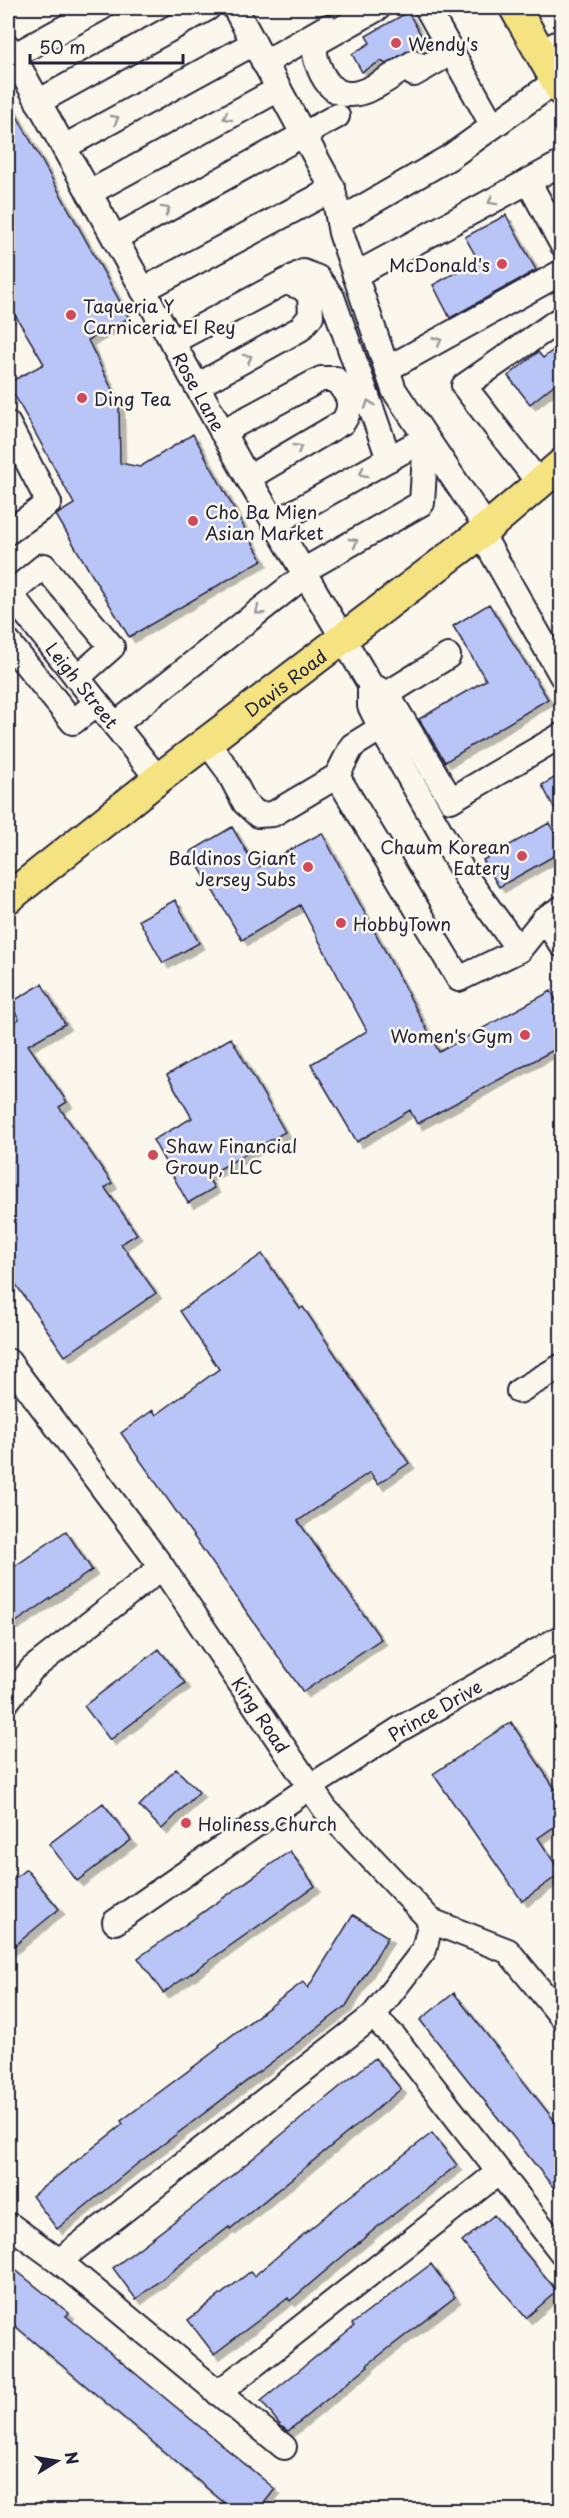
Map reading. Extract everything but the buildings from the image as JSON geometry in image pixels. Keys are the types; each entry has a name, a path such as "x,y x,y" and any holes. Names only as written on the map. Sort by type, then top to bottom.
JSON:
{"main road":[{"path":"515,8 551,47 559,86"},
{"name":"Davis Road","path":"8,898 158,778 484,530 561,464"}],"street":[{"path":"10,51 101,8"},
{"path":"38,102 208,8"},
{"path":"235,8 333,189 339,221 355,275 394,390 484,530 561,676"},
{"path":"64,147 259,53 296,44 360,8"},
{"path":"378,8 316,43 314,52 316,63 326,82 338,94 353,96 413,63 426,67"},
{"path":"428,8 493,126"},
{"path":"296,44 337,116"},
{"name":"Rose Lane","path":"10,51 248,478 343,639 379,689 451,800 561,735"},
{"path":"115,238 452,52"},
{"path":"339,221 450,157 493,126 559,86"},
{"path":"89,193 279,89"},
{"path":"355,275 561,163"},
{"path":"528,181 561,244"},
{"path":"143,290 333,189"},
{"path":"172,342 303,272 318,278 332,297 388,459"},
{"path":"387,369 561,272"},
{"path":"197,386 300,329 312,316 310,295 301,287 285,282"},
{"path":"539,483 464,386 561,318"},
{"path":"222,432 321,379 335,379 345,390 349,398 349,413 343,422 248,478"},
{"path":"8,424 15,456 49,503 8,532"},
{"path":"275,523 426,438"},
{"path":"115,725 304,573 422,503 426,438"},
{"path":"9,592 44,566 112,647 77,678"},
{"name":"Leigh Street","path":"9,592 158,778"},
{"path":"8,642 73,722 97,703"},
{"path":"448,656 379,689 370,706 468,880 519,950"},
{"path":"207,742 227,769 245,803 258,815 273,814 337,776 352,746 381,728"},
{"path":"337,776 459,979 519,950 553,914"},
{"path":"553,914 561,945"},
{"name":"King Road","path":"8,1360 162,1567 325,1809 431,1921 508,1951 561,2017"},
{"path":"519,1391 561,1366"},
{"path":"8,1700 32,1669 162,1567"},
{"name":"Prince Drive","path":"115,1922 310,1787 400,1730 561,1637"},
{"path":"59,2261 373,2016 424,1950 431,1921"},
{"path":"373,2016 395,2038 561,2253"},
{"path":"218,2393 499,2172"},
{"path":"11,2226 59,2261 284,2447"}],"place":[{"name":"Wendy's","path":"396,43"},
{"name":"McDonald's","path":"502,264"},
{"name":"Taqueria Y Carniceria El Rey","path":"71,315"},
{"name":"Ding Tea","path":"82,398"},
{"name":"Cho Ba Mien Asian Market","path":"193,521"},
{"name":"Chaum Korean Eatery","path":"522,856"},
{"name":"Baldinos Giant Jersey Subs","path":"308,867"},
{"name":"HobbyTown","path":"341,923"},
{"name":"Women's Gym","path":"525,1035"},
{"name":"Shaw Financial Group, LLC","path":"153,1155"},
{"name":"Holiness Church","path":"186,1823"}]}
